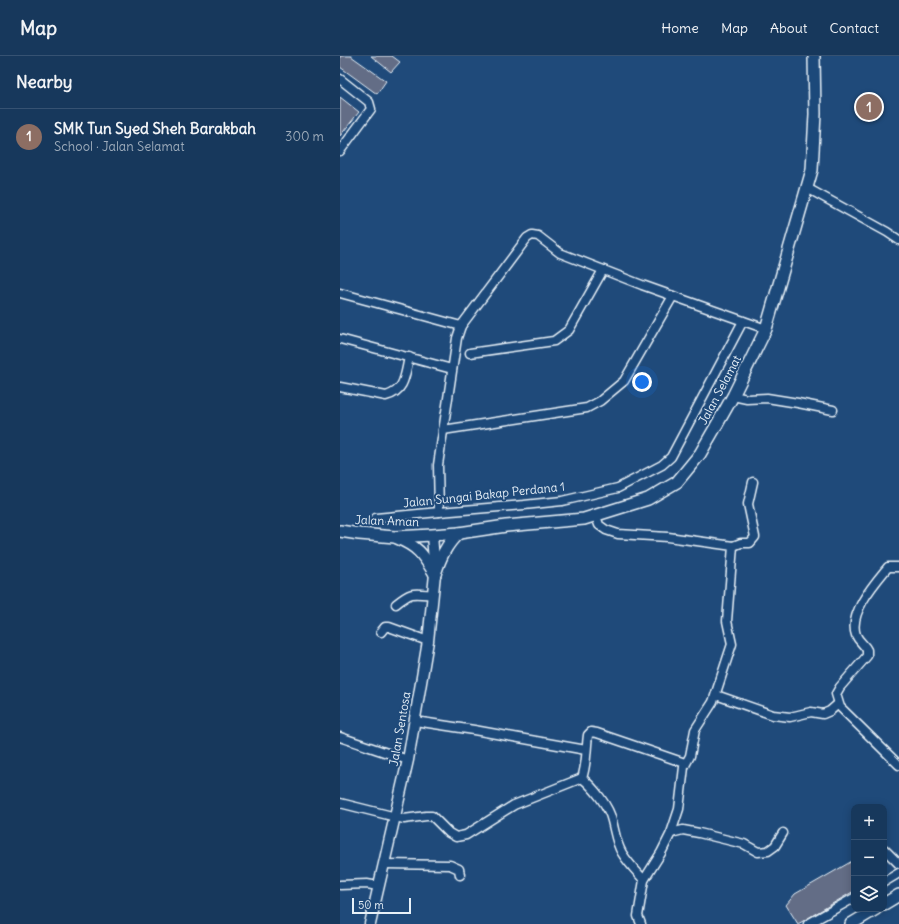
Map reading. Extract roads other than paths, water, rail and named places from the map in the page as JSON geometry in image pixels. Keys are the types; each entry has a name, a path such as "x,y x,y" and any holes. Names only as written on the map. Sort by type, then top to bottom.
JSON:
{"main road":[{"name":"Jalan Selamat","path":"432,535 596,516 648,499 677,482 700,454 733,396 766,329 807,188 812,170 815,122 814,56"},
{"name":"Jalan Aman","path":"340,531 395,537 432,535"},
{"path":"435,574 451,539 459,533"},
{"path":"395,537 415,547 435,574"},
{"path":"887,902 899,895"},
{"path":"851,924 871,912"}],"street":[{"path":"340,79 369,102 370,109 340,151"},
{"path":"807,188 899,240"},
{"path":"439,512 438,465 456,338 461,326 527,238 532,235 538,236 560,253 673,296 766,329"},
{"path":"470,353 554,341 569,330 604,270"},
{"path":"340,293 461,326"},
{"path":"443,430 587,408 600,401 624,381 673,296"},
{"name":"Jalan Sungai Bakap Perdana 1","path":"376,518 562,501 618,488 662,465 671,457 743,321"},
{"path":"340,339 452,369"},
{"path":"340,387 386,396 391,395 402,386 409,357"},
{"path":"733,396 747,399 767,398 798,402 833,410"},
{"path":"596,516 599,524 606,530 618,534 668,537 733,546 741,543 750,543 755,537 748,504 753,482"},
{"name":"Jalan Sentosa","path":"372,924 378,886 396,818 408,760 428,641 435,574 432,535"},
{"path":"641,924 638,916 644,880 661,853 671,833 680,809 683,771 685,763 690,756 695,730 714,702 732,644 727,621 733,546"},
{"path":"899,567 888,566 861,602 854,626 858,640 867,650 867,656 836,694 838,704 899,765"},
{"path":"396,604 407,595 414,593 433,595"},
{"path":"380,632 385,627 389,627 428,641"},
{"path":"716,695 773,715 790,717 811,712 823,714 830,711 838,704"},
{"path":"415,721 586,750"},
{"path":"340,803 396,818 404,819 432,816 449,833 456,837 466,835 514,805 582,778 586,766 588,735 592,732 685,763"},
{"path":"340,737 408,760"},
{"path":"582,778 592,787 603,802 612,819 615,837 622,854 644,880"},
{"path":"671,833 683,830 699,832 744,844 758,852 768,851 774,846 783,833"},
{"path":"887,852 899,864"},
{"path":"384,864 450,865 459,869 460,875"},
{"path":"887,880 899,873"},
{"path":"340,884 367,884 378,886"},
{"path":"808,924 851,900"}],"place":[{"name":"SMK Tun Syed Sheh Barakbah","path":"869,107"}]}
